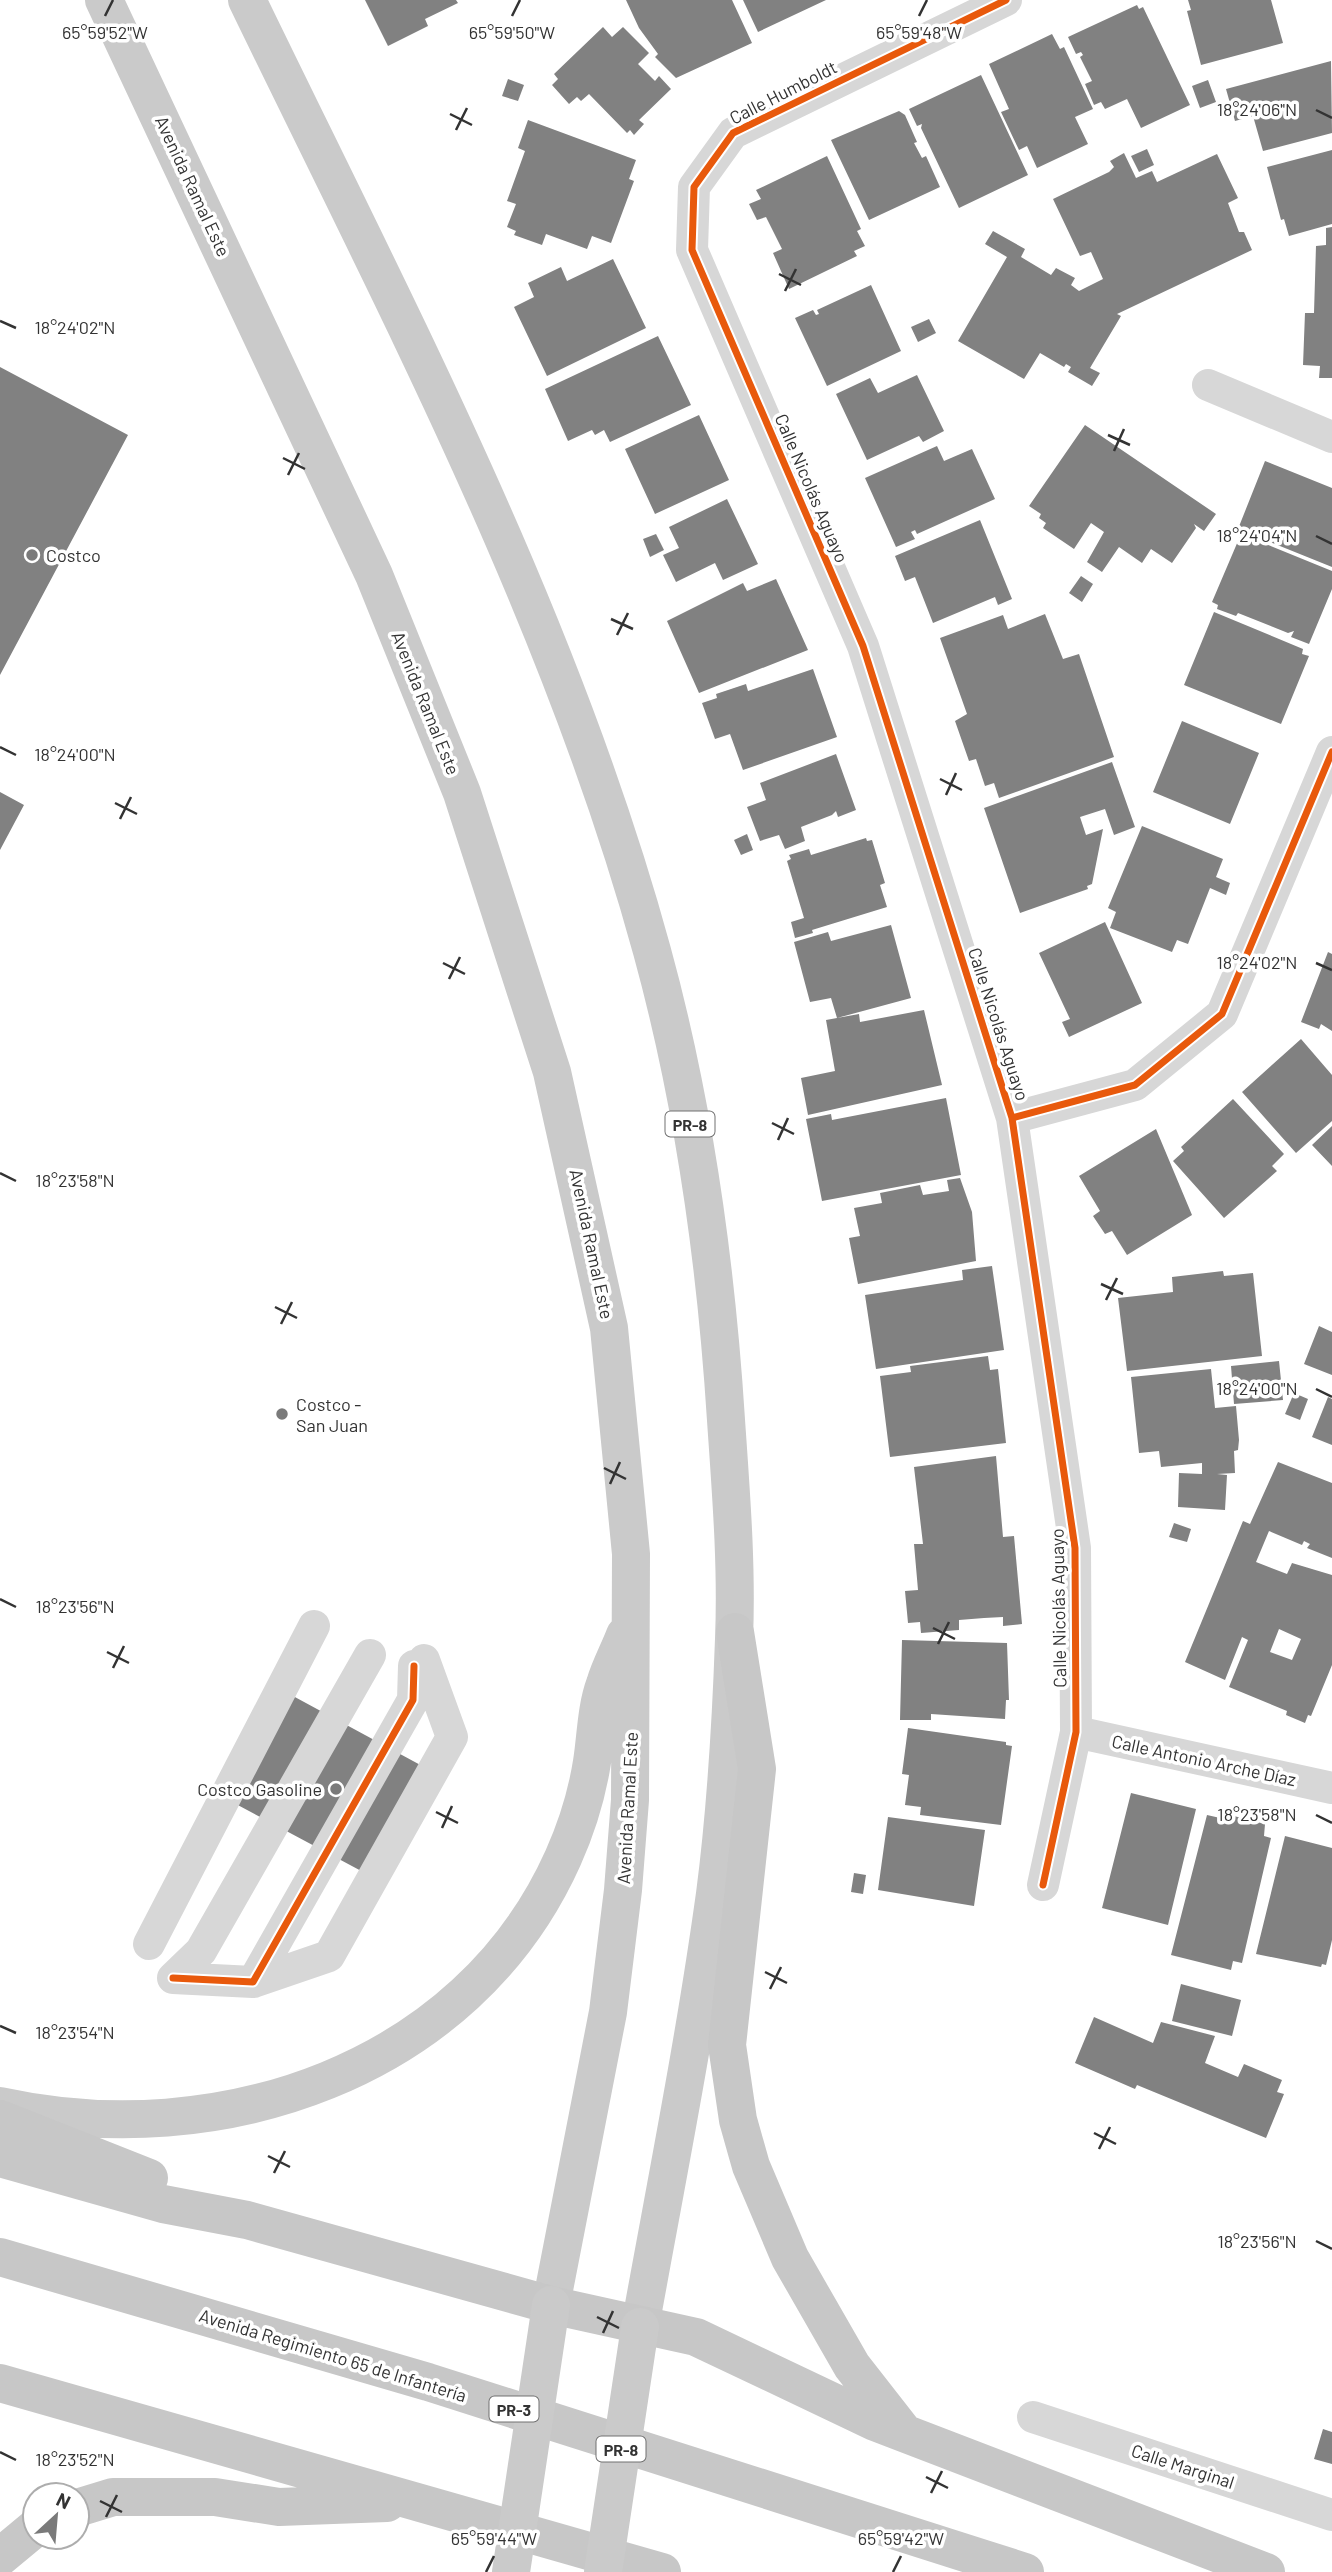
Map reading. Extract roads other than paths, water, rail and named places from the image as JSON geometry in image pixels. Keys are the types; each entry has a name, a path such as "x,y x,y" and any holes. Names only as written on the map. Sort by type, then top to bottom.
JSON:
{"highway":[{"path":"734,1632 757,1769 727,2045 738,2120 751,2166 790,2258 852,2366 904,2431"},
{"path":"0,2119 247,2220"},
{"path":"0,2158 163,2204 247,2220 551,2305 640,2327 696,2337 875,2422 1266,2572"},
{"name":"Avenida Regimiento 65 de Infantería","path":"0,2257 428,2382 1025,2572"},
{"path":"0,2383 662,2572"},
{"path":"91,2504 113,2497 215,2497 279,2507 423,2502"},
{"path":"0,2557 21,2540"}],"main road":[{"name":"Avenida Ramal Este","path":"104,0 263,332 374,575 462,793 552,1072 609,1328 631,1554 630,1800 623,1890 608,2012 551,2305 511,2572"},
{"name":"PR-8","path":"247,0 499,527 558,670 608,805 649,940 681,1069 713,1259 733,1522 734,1632 725,1797 714,1901 640,2327 603,2572"},
{"path":"0,2106 105,2121 194,2117 289,2095 368,2063 437,2017 513,1945 547,1893 565,1854 592,1766 604,1686 632,1620"}],"street":[{"name":"Calle Humboldt","path":"694,255 694,187 733,133 1006,0"},
{"name":"Calle Nicolás Aguayo","path":"694,255 863,646 1012,1118 1075,1548 1076,1732 1042,1885"},
{"path":"1208,385 1332,437"},
{"path":"1012,1118 1135,1085 1222,1014 1332,752"},
{"path":"149,1944 314,1626"},
{"path":"253,1982 414,1700 419,1663 452,1737 329,1956 253,1982 173,1978 201,1951 370,1655"},
{"name":"Calle Antonio Arche Díaz","path":"1076,1732 1332,1788"},
{"name":"Calle Marginal","path":"1033,2417 1332,2515"}],"place":[{"name":"Costco","path":"32,555"},
{"name":"Costco - San Juan","path":"282,1414"},
{"name":"Costco Gasoline","path":"336,1789"}]}
